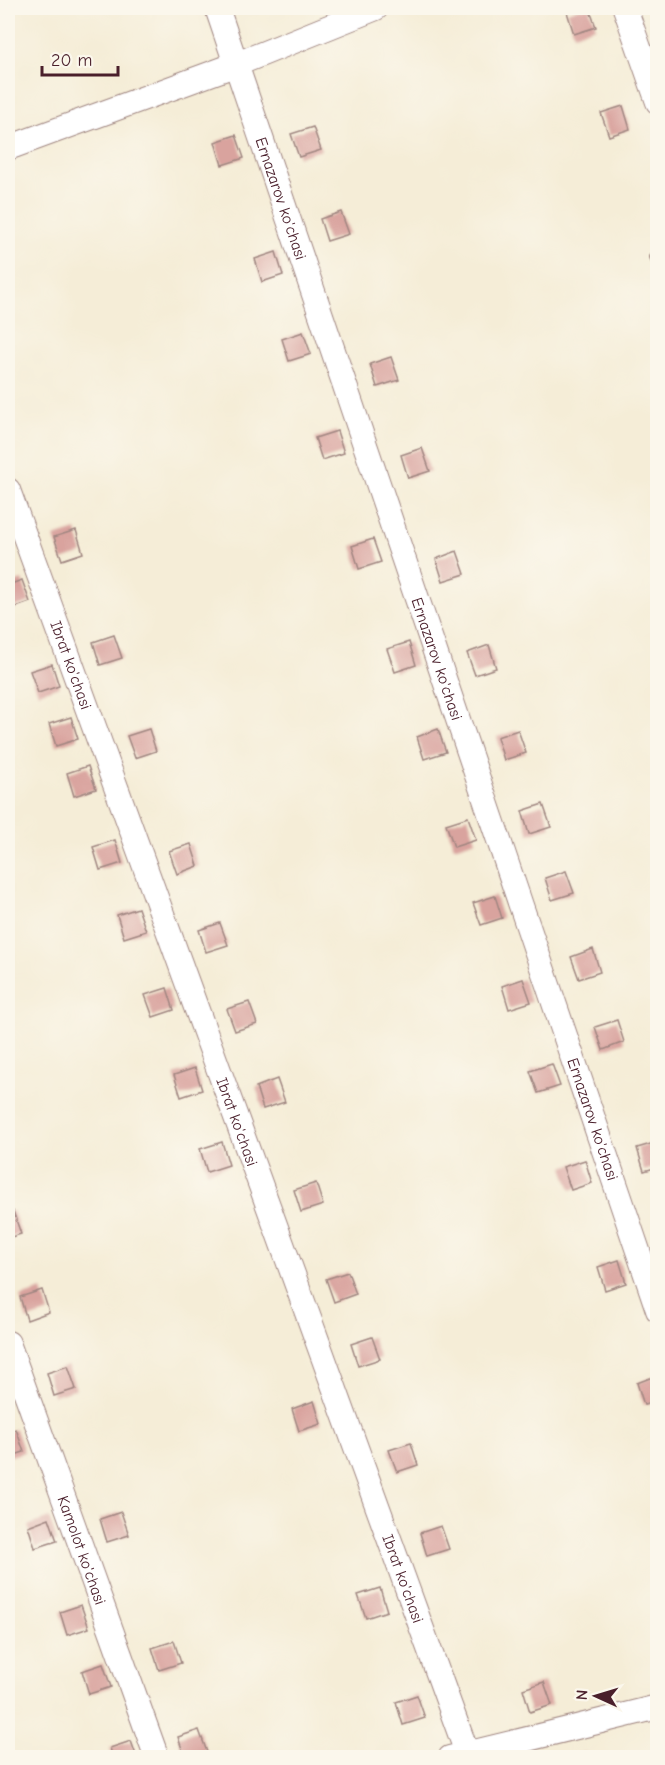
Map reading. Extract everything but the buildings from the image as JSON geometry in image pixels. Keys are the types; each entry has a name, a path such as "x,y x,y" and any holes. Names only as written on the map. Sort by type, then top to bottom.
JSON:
{"street":[{"name":"Ernazarov ko'chasi","path":"217,8 657,1310"},
{"path":"8,148 237,64 376,8"},
{"path":"625,8 657,102"},
{"name":"Ibrat ko'chasi","path":"8,490 458,1755"},
{"name":"Kamolot ko'chasi","path":"8,1343 158,1758"},
{"path":"458,1755 533,1748 657,1707"}]}
